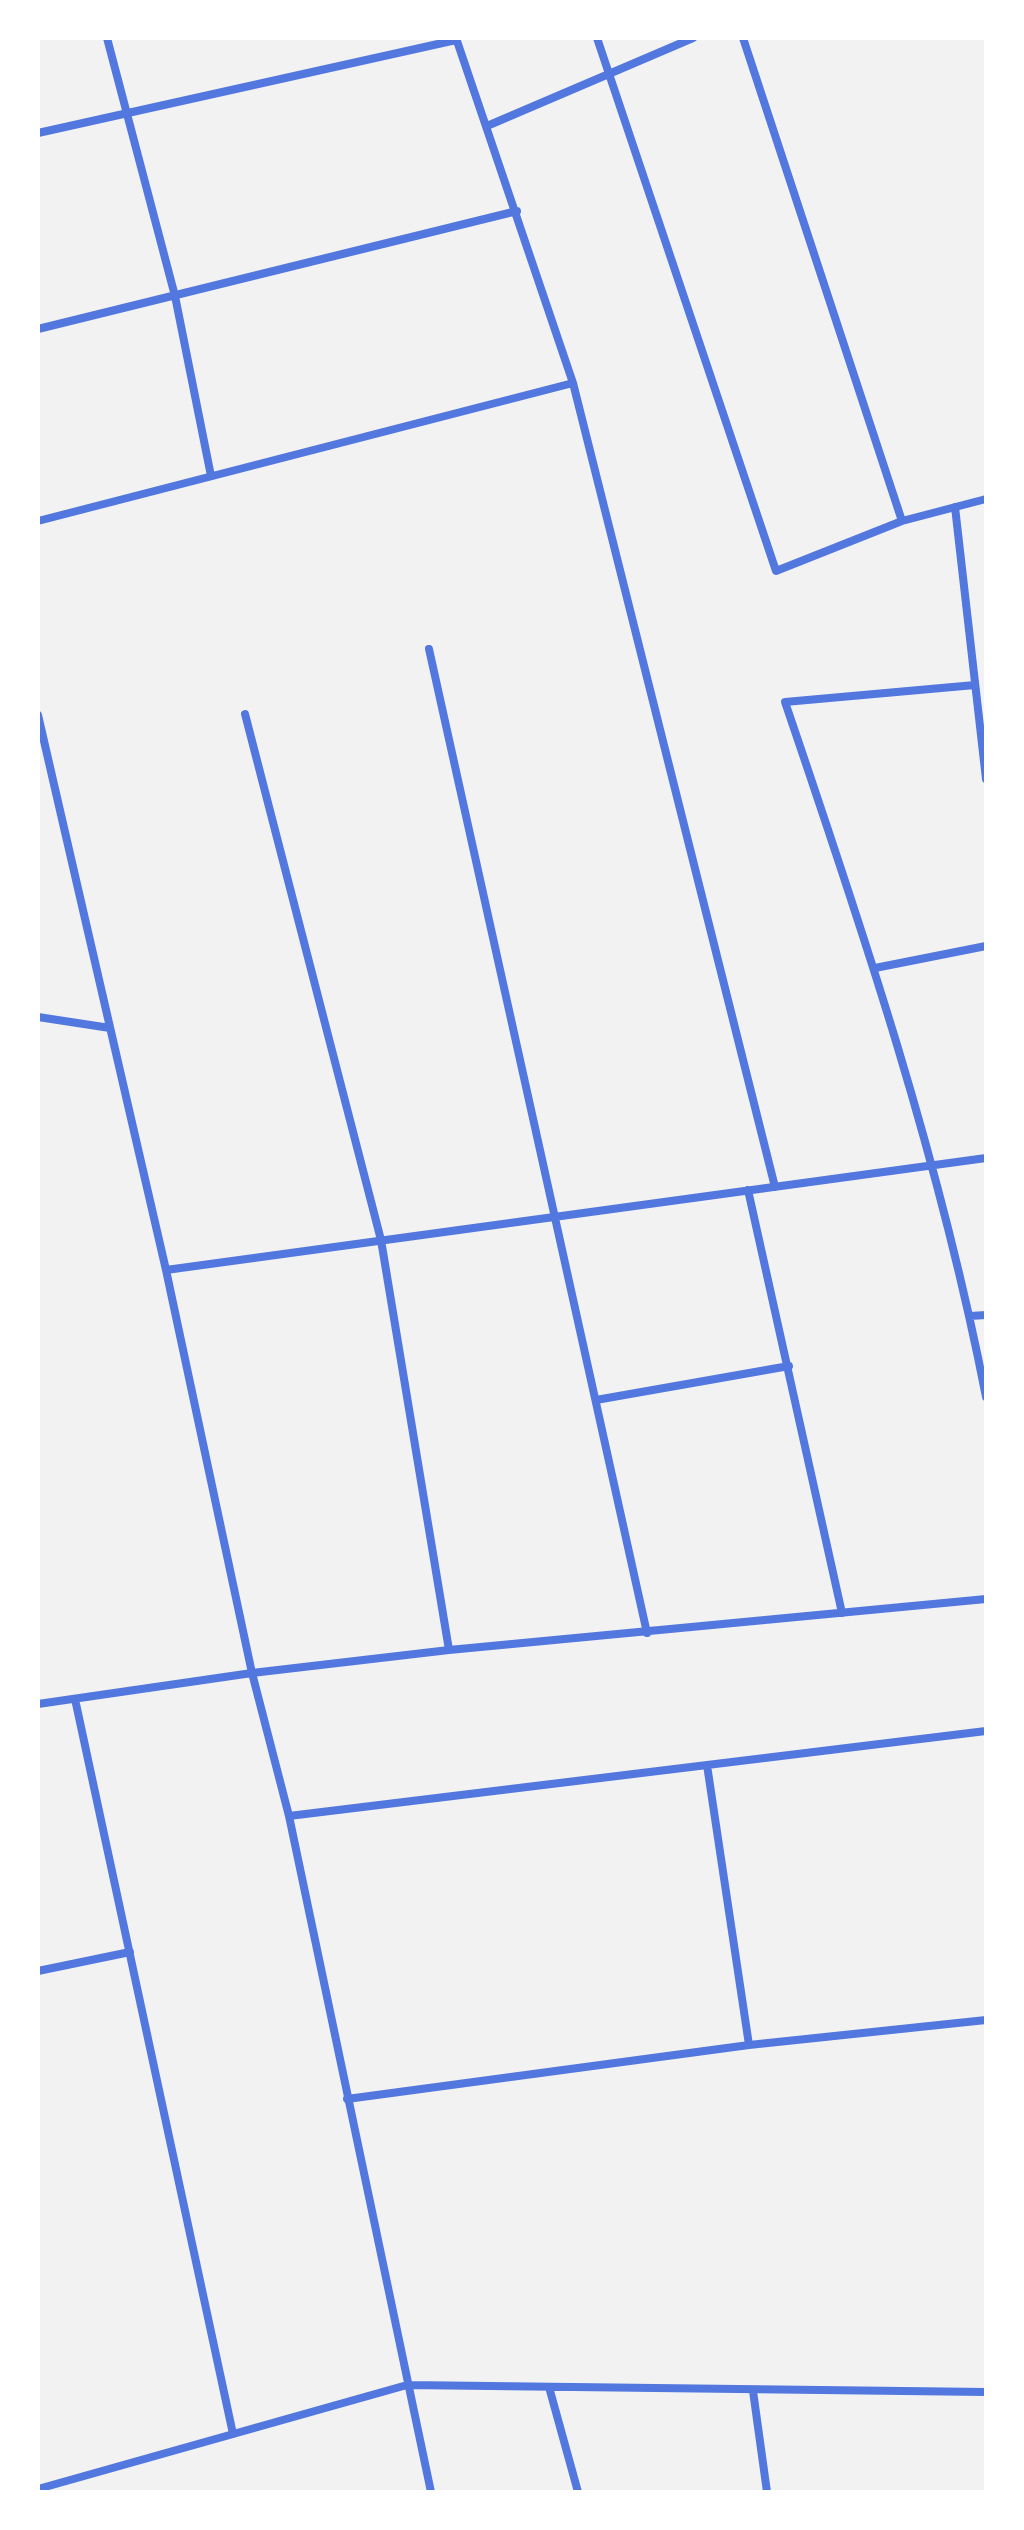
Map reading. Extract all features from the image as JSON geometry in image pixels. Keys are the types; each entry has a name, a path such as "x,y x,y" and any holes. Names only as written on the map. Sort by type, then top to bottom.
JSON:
{"street":[{"path":"107,38 175,296 211,476"},
{"path":"597,38 776,571 902,521 986,499"},
{"path":"487,126 693,38"},
{"path":"743,38 902,521"},
{"path":"38,133 456,39 573,383 775,1187"},
{"path":"38,329 517,211"},
{"path":"38,521 573,383"},
{"path":"955,507 986,779"},
{"path":"429,649 552,1217 647,1633"},
{"path":"975,685 785,702 875,968 931,1165 970,1316 986,1397"},
{"path":"245,714 381,1240 449,1650"},
{"path":"38,715 166,1270 252,1673 289,1816 431,2492"},
{"path":"875,968 986,946"},
{"path":"38,1017 110,1028"},
{"path":"166,1270 986,1158"},
{"path":"748,1190 842,1613"},
{"path":"970,1316 986,1315"},
{"path":"596,1400 789,1366"},
{"path":"38,1704 252,1673 449,1650 986,1599"},
{"path":"75,1699 233,2434"},
{"path":"289,1816 986,1731"},
{"path":"707,1765 749,2045"},
{"path":"38,1971 130,1952"},
{"path":"347,2099 749,2045 986,2020"},
{"path":"38,2489 407,2385 986,2392"},
{"path":"549,2387 578,2492"},
{"path":"753,2391 767,2492"}]}
